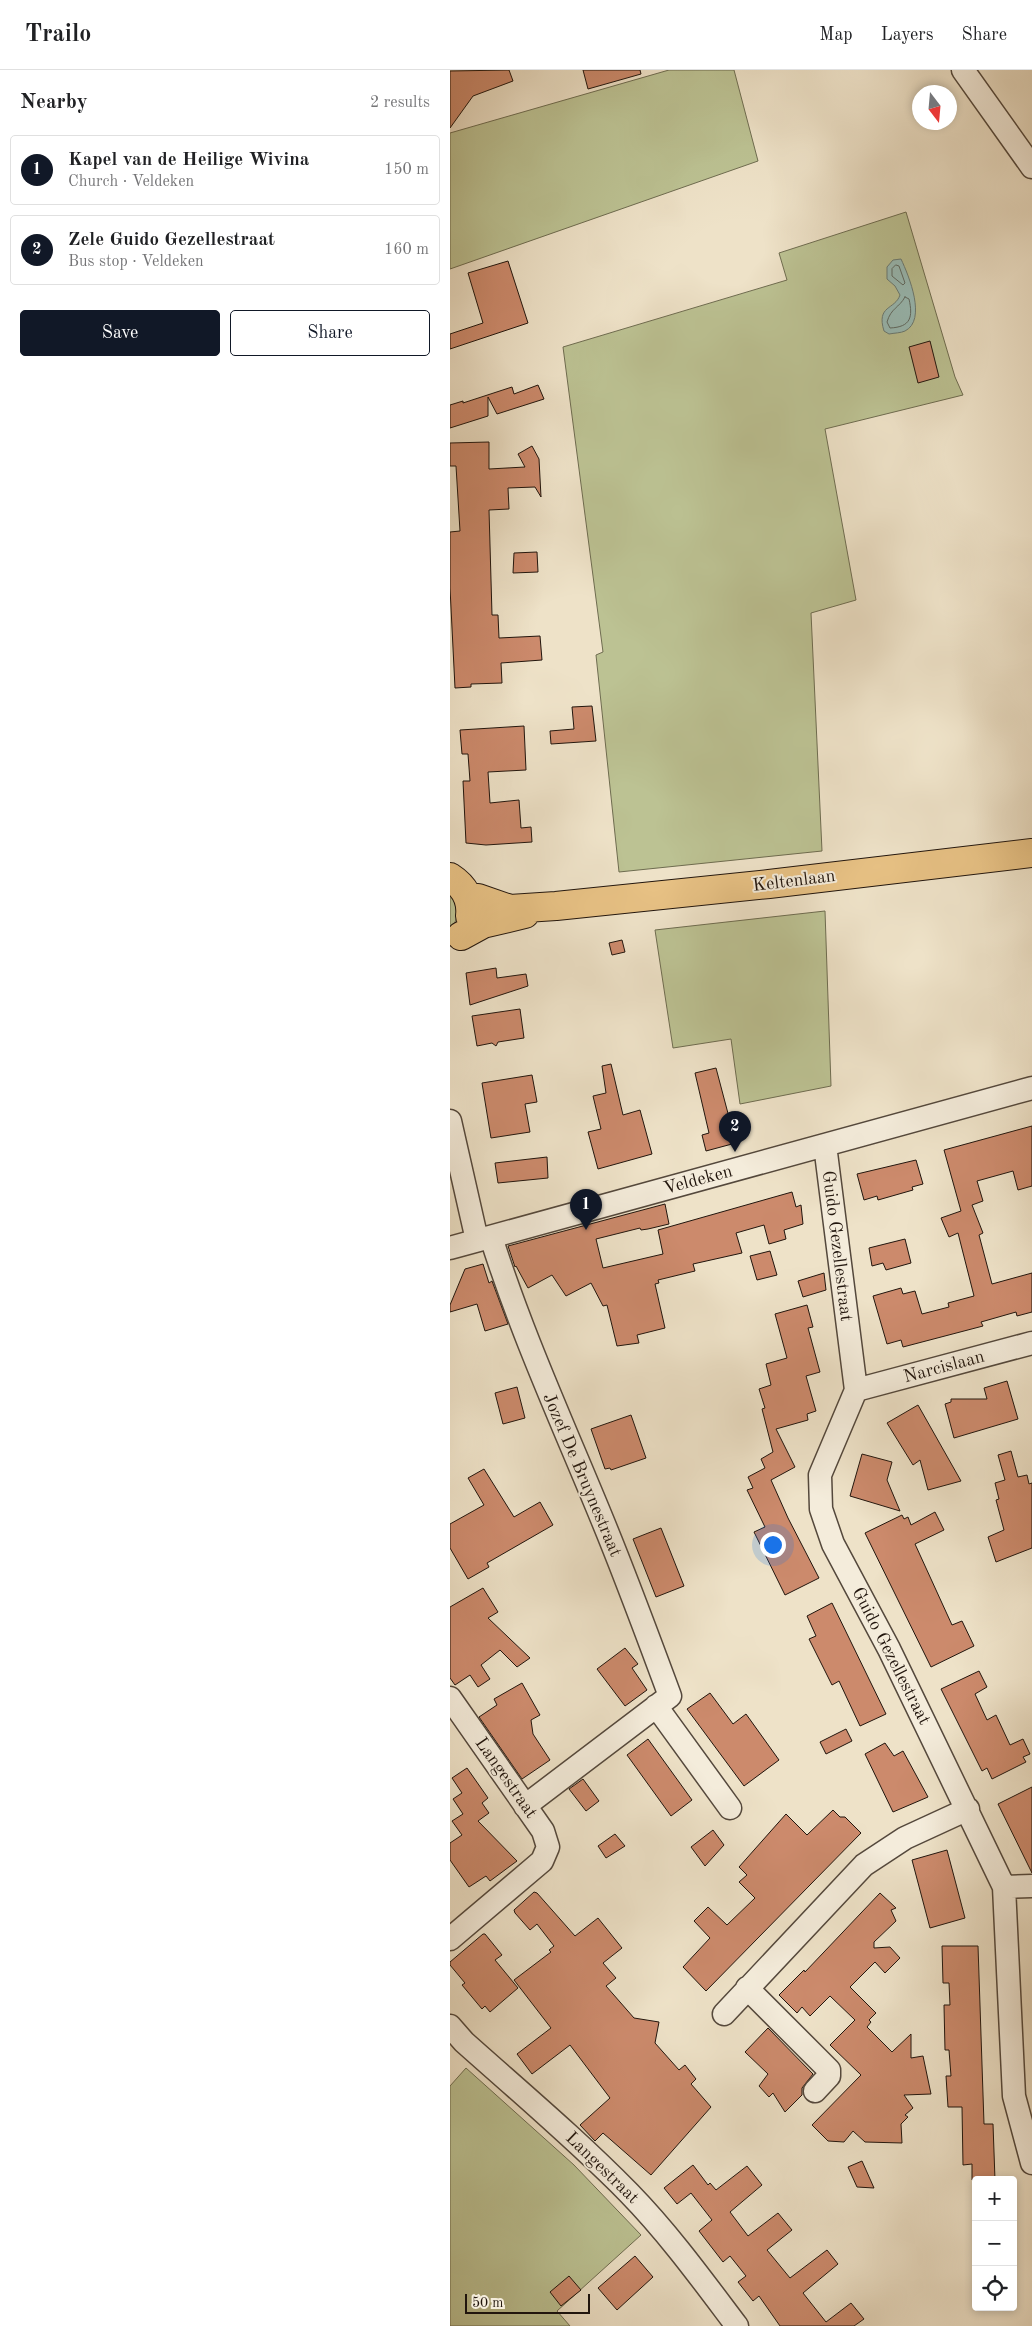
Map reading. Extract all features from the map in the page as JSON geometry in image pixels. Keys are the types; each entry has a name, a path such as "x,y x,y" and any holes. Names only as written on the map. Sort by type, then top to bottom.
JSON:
{"main road":[{"name":"Keltenlaan","path":"453,943 466,930 471,914 468,898 478,898 510,909 556,906 769,884 1032,853"},
{"path":"450,877 461,885 468,898"},
{"name":"Keltenlaan","path":"453,943 483,924 556,906"}],"street":[{"path":"963,70 1032,167"},
{"name":"Veldeken","path":"450,1248 1032,1088"},
{"path":"450,1121 484,1239"},
{"name":"Guido Gezellestraat","path":"825,1146 856,1390 820,1475 821,1510 833,1544 889,1649 968,1809 1004,1887 1014,2096 1032,2163"},
{"name":"Jozef De Bruynestraat","path":"484,1239 512,1302 560,1424 602,1519 670,1696 525,1806"},
{"name":"Narcislaan","path":"856,1390 1030,1350"},
{"name":"Langestraat","path":"450,1698 543,1831 548,1847 542,1861 450,1939"},
{"path":"656,1706 730,1808"},
{"path":"724,2014 864,1865 905,1838 968,1809"},
{"path":"1004,1887 1032,1886"},
{"path":"747,1988 829,2070 829,2076 815,2091"},
{"name":"Langestraat","path":"450,2026 464,2042 631,2194 681,2253 737,2326"}],"green space":[{"path":"669,70 734,70 758,161 450,269 450,133"},
{"path":"906,212 955,377 963,395 825,429 856,600 811,613 822,851 619,872 596,655 603,652 563,347 787,280 779,253"},
{"path":"450,893 456,902 458,912 456,921 450,930"},
{"path":"825,911 831,1086 740,1104 731,1039 673,1048 655,930"},
{"path":"466,2068 574,2165 641,2235 557,2311 570,2326 450,2326 450,2086"}],"water":[{"path":"901,259 912,286 916,308 915,318 905,331 889,334 884,331 882,317 884,312 898,300 900,295 895,286 887,279 887,267 893,260"}],"building":[{"path":"509,70 513,81 473,96 450,128 450,71"},
{"path":"583,70 640,70 641,74 588,89"},
{"path":"508,261 528,323 450,349 450,334 483,323 468,273"},
{"path":"930,341 939,377 918,383 909,347"},
{"path":"538,385 544,399 497,414 488,397 488,416 450,428 450,405 463,401 463,403 512,387 514,394"},
{"path":"489,442 489,469 525,467 518,454 532,446 539,459 541,497 535,487 508,488 509,509 489,510 492,615 498,615 499,638 540,636 542,660 501,663 502,683 471,684 471,687 455,688 450,588 450,532 460,531 456,466 450,466 450,443"},
{"path":"537,552 538,572 513,573 514,553"},
{"path":"592,706 596,741 551,744 550,731 574,729 572,707"},
{"path":"524,726 526,770 488,772 490,803 519,800 521,828 531,827 532,842 486,845 466,843 463,781 470,781 468,754 462,754 460,730"},
{"path":"622,940 625,952 612,955 609,943"},
{"path":"496,968 497,978 526,974 528,986 470,1005 466,973"},
{"path":"520,1009 524,1038 498,1042 496,1046 492,1043 477,1046 472,1016"},
{"path":"611,1064 623,1115 640,1110 652,1154 598,1169 588,1132 601,1129 593,1096 606,1093 602,1066"},
{"path":"716,1068 730,1121 732,1144 706,1151 702,1135 709,1133 695,1073"},
{"path":"532,1075 537,1102 525,1104 530,1132 491,1138 482,1083"},
{"path":"1032,1126 1032,1186 1018,1190 1013,1171 977,1181 983,1201 972,1205 983,1233 979,1235 992,1284 1032,1273 1032,1312 1017,1316 1016,1312 981,1322 983,1326 903,1347 901,1340 887,1344 873,1296 901,1288 903,1294 915,1291 922,1314 949,1307 948,1303 974,1296 958,1233 949,1237 941,1218 961,1211 944,1150"},
{"path":"547,1157 548,1178 498,1183 495,1163"},
{"path":"916,1160 923,1184 912,1187 913,1190 878,1200 877,1196 864,1200 857,1174"},
{"path":"792,1192 796,1207 801,1205 803,1224 784,1230 786,1239 769,1244 764,1225 736,1233 742,1253 693,1264 695,1271 658,1280 659,1283 655,1284 665,1328 637,1335 639,1343 617,1346 607,1305 603,1306 591,1283 566,1296 552,1275 528,1288 515,1267 508,1246 665,1204 669,1224 641,1230 640,1228 596,1239 603,1268 663,1254 658,1230"},
{"path":"905,1239 911,1263 886,1270 883,1263 872,1266 869,1248"},
{"path":"770,1251 777,1275 757,1280 750,1256"},
{"path":"483,1264 489,1283 492,1281 508,1324 485,1331 477,1304 450,1312 450,1305 465,1269"},
{"path":"824,1273 826,1290 803,1297 798,1281"},
{"path":"807,1305 813,1327 808,1328 820,1372 806,1376 816,1411 807,1414 808,1420 776,1429 795,1467 771,1480 819,1578 785,1595 754,1532 765,1527 747,1490 753,1488 748,1477 765,1468 761,1459 773,1452 762,1409 765,1408 759,1389 771,1385 766,1364 787,1358 775,1314"},
{"path":"1007,1381 1018,1419 954,1438 945,1404 951,1402 951,1399 987,1399 984,1388"},
{"path":"517,1387 525,1418 503,1424 495,1393"},
{"path":"918,1405 961,1481 928,1490 920,1460 913,1465 887,1423"},
{"path":"631,1415 646,1458 611,1470 610,1468 605,1469 591,1429"},
{"path":"1011,1451 1018,1477 1027,1475 1029,1484 1032,1483 1032,1548 996,1562 988,1537 1004,1530 996,1500 999,1499 995,1483 1005,1480 998,1455"},
{"path":"862,1454 892,1462 887,1480 900,1511 850,1496"},
{"path":"484,1469 514,1517 540,1502 553,1525 487,1563 489,1567 468,1579 450,1548 450,1524 484,1505 468,1478"},
{"path":"935,1512 944,1530 915,1544 952,1625 962,1621 974,1646 931,1667 865,1533 902,1515 904,1519 908,1517 911,1525"},
{"path":"661,1528 684,1586 656,1597 633,1539"},
{"path":"483,1588 498,1612 488,1618 530,1658 517,1667 500,1650 481,1665 490,1679 478,1687 470,1675 455,1685 450,1678 450,1607"},
{"path":"832,1603 886,1714 860,1726 839,1681 832,1685 809,1639 816,1636 807,1616"},
{"path":"625,1648 638,1664 632,1668 647,1690 625,1706 597,1669"},
{"path":"979,1671 987,1687 975,1694 987,1720 996,1715 1010,1745 1023,1739 1030,1754 1023,1757 1026,1762 992,1779 987,1768 982,1771 941,1689"},
{"path":"522,1683 540,1715 531,1720 533,1734 550,1760 522,1779 479,1717 497,1705 494,1699"},
{"path":"710,1693 733,1724 746,1714 779,1760 744,1786 687,1709"},
{"path":"846,1729 852,1741 826,1754 820,1742"},
{"path":"648,1739 692,1800 671,1816 627,1755"},
{"path":"885,1743 894,1756 903,1751 928,1797 893,1812 865,1754"},
{"path":"467,1768 488,1798 482,1803 489,1813 478,1821 517,1861 490,1881 486,1876 469,1887 450,1860 450,1843 462,1835 452,1821 463,1814 453,1799 462,1793 452,1778"},
{"path":"583,1779 599,1801 586,1811 569,1789"},
{"path":"1032,1787 1032,1873 998,1804"},
{"path":"833,1810 840,1817 845,1817 861,1833 706,1991 683,1967 710,1938 694,1921 708,1907 727,1925 755,1898 739,1882 747,1875 739,1867 786,1814 807,1835"},
{"path":"713,1830 724,1845 705,1866 691,1847"},
{"path":"615,1834 625,1846 606,1858 598,1846"},
{"path":"947,1850 965,1918 930,1928 912,1860"},
{"path":"534,1892 537,1893 575,1936 598,1918 622,1948 603,1963 616,1978 606,1986 634,2018 659,2022 655,2043 679,2070 685,2065 696,2079 691,2084 711,2107 651,2175 603,2133 595,2141 580,2125 610,2098 570,2045 532,2074 517,2054 551,2028 514,1980 551,1952 549,1950 554,1946 537,1924 530,1930 515,1913 514,1910"},
{"path":"880,1893 896,1908 891,1910 896,1921 874,1942 874,1948 890,1947 900,1958 885,1973 875,1962 850,1987 876,2013 869,2020 871,2022 867,2027 892,2052 911,2034 911,2058 923,2056 931,2094 904,2095 913,2108 905,2115 908,2117 901,2124 902,2143 865,2142 853,2131 844,2142 828,2141 812,2125 861,2075 830,2045 855,2020 830,1996 810,2016 802,2007 797,2013 779,1995 804,1970 805,1972"},
{"path":"483,1934 502,1955 495,1960 518,1988 490,2012 485,2006 482,2009 462,1985 465,1983 450,1965 450,1962"},
{"path":"942,1946 978,1946 984,2124 993,2124 995,2176 972,2176 972,2164 963,2165 962,2107 948,2107 946,2076 951,2076 949,2050 945,2050 944,2005 950,2005 949,1983 943,1983"},
{"path":"768,2028 813,2074 802,2088 802,2095 785,2112 773,2093 769,2097 759,2086 768,2074 745,2052"},
{"path":"862,2161 874,2188 857,2187 848,2167"},
{"path":"693,2165 708,2185 710,2183 716,2190 747,2166 762,2185 730,2212 748,2236 778,2213 792,2230 767,2250 790,2278 827,2250 838,2264 803,2293 826,2322 851,2303 864,2319 854,2326 780,2326 759,2296 753,2301 738,2282 746,2276 730,2256 723,2262 699,2231 712,2220 691,2193 677,2204 664,2188"},
{"path":"635,2256 653,2277 617,2310 598,2288"},
{"path":"569,2276 581,2290 561,2306 550,2292"}],"place":[{"name":"Zele Guido Gezellestraat","path":"735,1152"},
{"name":"Kapel van de Heilige Wivina","path":"586,1230"}]}
